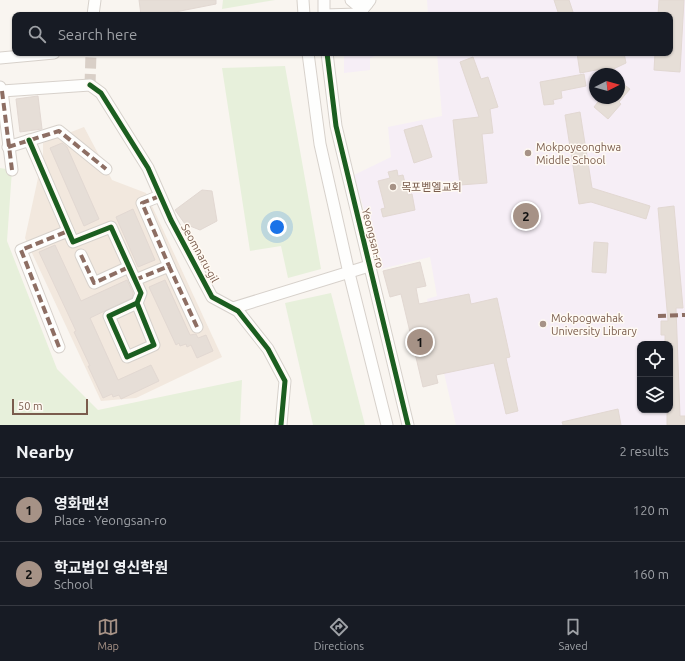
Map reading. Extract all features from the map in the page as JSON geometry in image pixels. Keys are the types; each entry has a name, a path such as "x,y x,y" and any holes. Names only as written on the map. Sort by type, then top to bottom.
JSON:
{"street":[{"path":"93,12 95,0"},
{"path":"304,0 304,12"},
{"path":"324,0 324,12"},
{"path":"351,0 357,5 369,2"},
{"path":"361,12 369,2"},
{"path":"0,58 22,56"},
{"path":"308,56 320,144 349,273 387,425"},
{"name":"Yeongsan-ro","path":"327,56 336,126 408,425"},
{"name":"Seomnaru-gil","path":"1,89 90,85 101,93 148,168 171,220 212,296 238,311 268,348 285,381 281,425"},
{"path":"1,89 12,170"},
{"path":"8,147 59,131 106,169"},
{"path":"29,140 73,242 111,226 141,293 137,304 154,345 127,357 109,316 137,304"},
{"path":"160,196 142,203 197,326"},
{"path":"59,347 21,250 68,231"},
{"path":"81,255 94,283 129,267"},
{"path":"135,280 169,266"},
{"path":"233,308 369,266"}],"shaded area":[{"path":"427,0 685,0 685,425 456,425 427,299 437,296 430,257 381,269 354,175 391,157 388,127 442,116 437,56 673,56 673,12 428,12"},
{"path":"344,56 375,56 370,58 370,70 344,73"},
{"path":"84,127 112,180 146,193 222,357 136,398 101,401 25,238 43,155 43,143"}],"green space":[{"path":"223,0 275,0 222,9"},
{"path":"285,66 321,269 288,278 281,246 250,251 222,68"},
{"path":"0,168 12,170 7,241 57,369 98,410 242,380 240,425 0,425"},
{"path":"331,293 365,425 313,425 285,303"}],"building":[{"path":"139,0 216,0 216,4 175,12 141,12"},
{"path":"554,0 569,0 573,12 558,12"},
{"path":"659,0 684,0 680,72 654,70 655,56 673,56 673,12 658,12"},
{"path":"577,56 625,56 626,63 615,68 589,68 589,71 580,73"},
{"path":"473,57 481,79 488,77 498,107 490,109 493,133 482,134 487,183 460,185 453,120 479,117 460,62"},
{"path":"584,74 586,86 561,91 562,98 553,100 554,104 544,105 540,82"},
{"path":"625,85 630,89 625,95"},
{"path":"38,96 42,129 20,132 16,99"},
{"path":"596,104 621,104 608,119 594,107"},
{"path":"580,112 592,188 650,206 646,219 591,202 579,204 565,115"},
{"path":"422,125 432,157 414,163 404,130"},
{"path":"62,143 67,147 99,219 84,226 50,148"},
{"name":"목포벧엘교회","path":"397,170 398,176 403,175 408,195 412,194 415,210 383,217 381,209 385,208 378,181 390,178 388,172"},
{"path":"202,190 212,191 217,221 200,230 185,224 175,210"},
{"path":"674,206 683,308 676,308 680,416 685,416 685,425 667,425 667,413 673,413 673,341 665,341 665,335 661,335 661,321 668,321 658,208"},
{"path":"133,209 155,260 138,267 116,217"},
{"path":"594,242 608,243 606,273 592,272"},
{"path":"55,245 81,301 127,280 133,293 132,298 90,318 118,380 151,365 159,381 121,399 119,395 113,397 112,394 103,398 74,332 76,331 39,252"},
{"path":"420,262 426,286 416,288 419,304 469,294 471,304 497,298 510,357 506,358 518,411 506,414 494,363 436,375 438,383 423,387 401,294 390,297 383,271"},
{"path":"165,280 190,335 196,334 198,338 206,335 213,351 197,358 191,345 187,347 186,344 180,346 179,343 176,345 149,287"},
{"path":"618,409 621,425 563,425 562,422"}],"tunnel":[{"path":"90,85 91,56"}],"marked path":[{"path":"2,91 12,170"},
{"path":"8,147 59,131 106,169"},
{"path":"160,196 142,203 169,266"},
{"path":"59,347 21,250 68,231"},
{"path":"81,255 94,283 129,267"},
{"path":"135,280 169,266 197,327"},
{"path":"658,316 685,315"}],"cycle path":[{"path":"327,56 336,126 408,425"},
{"path":"90,85 101,93 148,168 171,220 212,297 238,311 268,349 285,381 281,425"},
{"path":"29,140 73,242 111,227 141,293 137,303 154,345 127,357 109,316 137,303"}],"place":[{"name":"Mokpoyeonghwa Middle School","path":"528,153"},
{"name":"목포벧엘교회","path":"393,187"},
{"name":"학교법인 영신학원","path":"526,216"},
{"name":"Mokpogwahak University Library","path":"543,324"},
{"name":"영화맨션","path":"420,342"}]}
